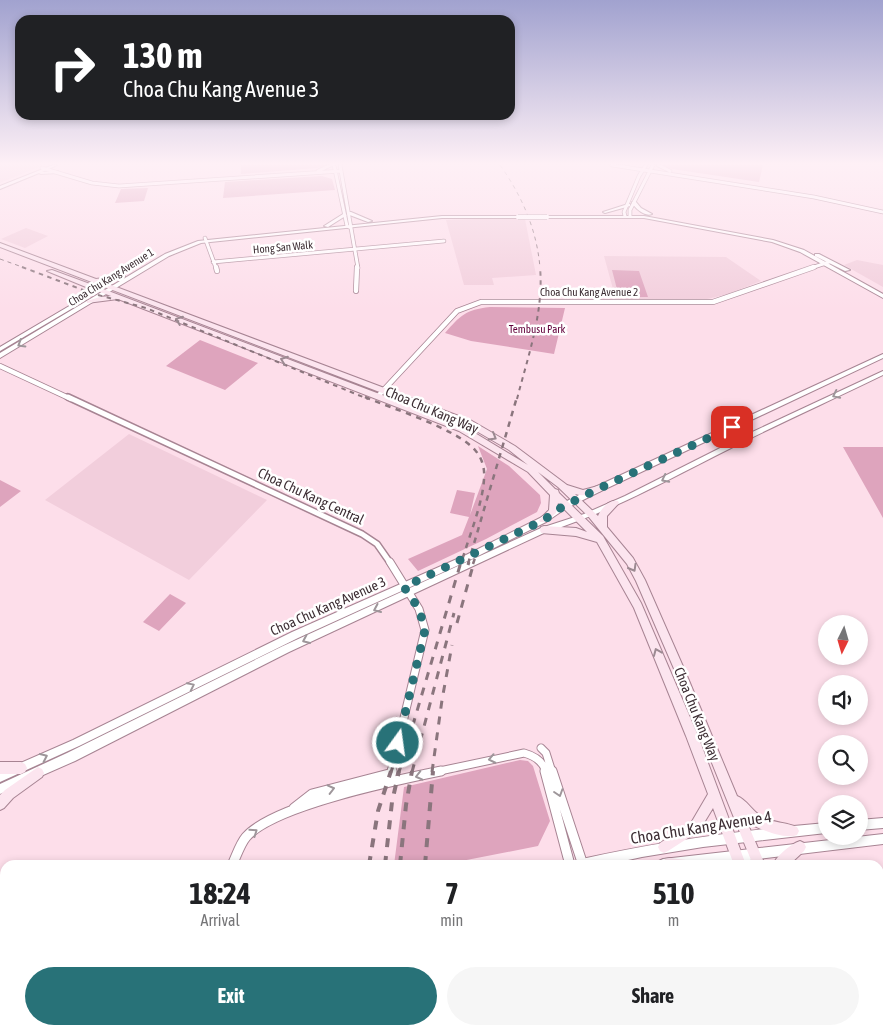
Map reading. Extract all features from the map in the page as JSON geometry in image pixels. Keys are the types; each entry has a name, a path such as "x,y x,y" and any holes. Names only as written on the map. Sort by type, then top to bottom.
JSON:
{"main road":[{"name":"Choa Chu Kang Way","path":"0,245 106,289 382,392 462,429 578,500 591,514 638,606 692,736 739,860"},
{"name":"Choa Chu Kang Way","path":"0,252 90,282"},
{"path":"125,277 125,296 86,301 90,291 90,282 125,277"},
{"path":"544,520 553,511 558,489 582,493 598,489"},
{"name":"Choa Chu Kang Way","path":"558,489 567,505 580,519 602,534 630,561 640,580 756,860"},
{"path":"544,530 602,534 600,521 603,512 615,503"},
{"path":"0,768 21,768"},
{"path":"0,804 9,794 38,772"},
{"path":"729,792 745,813 762,825 794,830"},
{"path":"664,847 694,827 714,795"},
{"path":"785,860 800,848"}],"street":[{"name":"Choa Chu Kang Avenue 1","path":"546,215 584,213"},
{"path":"592,213 597,216"},
{"name":"Choa Chu Kang Avenue 1","path":"619,213 670,220 773,241 802,251 883,296"},
{"path":"347,214 358,262 359,274 356,292"},
{"path":"326,226 347,214 370,222"},
{"name":"Choa Chu Kang Avenue 1","path":"125,277 174,251 200,242 326,226 458,214 597,216 650,214 782,240 830,261 883,290"},
{"name":"Choa Chu Kang Avenue 1","path":"0,356 175,247 206,241 349,225 459,216 518,215"},
{"path":"206,241 217,271"},
{"name":"Hong San Walk","path":"213,262 444,242"},
{"name":"Choa Chu Kang Avenue 2","path":"382,392 454,313 475,303 498,301 713,302 830,261"},
{"name":"Choa Chu Kang Avenue 1","path":"0,349 86,301"},
{"name":"Choa Chu Kang Avenue 3","path":"0,789 407,590 544,520 567,505 598,489 883,356"},
{"name":"Choa Chu Kang Central","path":"0,366 362,534 377,544 419,609 425,630 389,778"},
{"name":"Choa Chu Kang Avenue 3","path":"0,778 295,635 407,590 544,530 580,519 883,373"},
{"path":"541,748 546,754 581,860"},
{"path":"233,860 245,838 255,830 289,811 389,778 530,753 544,766 569,860"},
{"path":"868,824 883,823"},
{"name":"Choa Chu Kang Avenue 4","path":"606,860 664,847 746,835 818,828"},
{"path":"756,860 800,848 883,839"}],"shaded area":[{"path":"525,219 536,275 492,278 494,285 464,285 446,220"},
{"path":"26,228 48,236 25,248 1,239"},
{"path":"604,256 726,257 761,281 728,294 703,300 616,300"},
{"path":"857,260 883,265 883,287 844,265"},
{"path":"129,434 267,500 189,580 45,500"}],"green space":[{"path":"612,270 639,271 648,297 619,297"},
{"name":"Tembusu Park","path":"490,307 565,308 554,354 471,341 445,333 464,314"},
{"path":"200,340 258,363 225,390 166,366"},
{"path":"478,446 509,466 540,495 541,503 537,512 486,539 418,571 408,559 462,535 469,517 450,513 457,490 475,493 470,515 487,469"},
{"path":"843,447 883,447 883,518"},
{"path":"0,480 21,491 0,507"},
{"path":"170,594 186,603 159,631 143,622"},
{"path":"520,760 528,761 533,766 550,821 538,846 467,860 395,860 404,787"}],"railway":[{"path":"527,213 536,240 540,268"},
{"path":"0,259 25,268"},
{"path":"22,267 91,293 146,308 368,399"},
{"path":"517,399 540,301 540,267"},
{"path":"365,397 440,427 466,442 480,456 484,471 483,489 461,564"},
{"path":"468,564 517,397"},
{"path":"473,564 475,558"},
{"path":"399,772 461,562"},
{"path":"457,623 474,562"},
{"path":"412,772 454,613"},
{"path":"432,772 452,645"},
{"path":"391,772 397,754"},
{"path":"370,860 378,811 391,771"},
{"path":"386,860 392,802 399,771"},
{"path":"400,860 406,805 412,771"},
{"path":"425,860 433,771"}],"route":[{"path":"398,743 425,630 419,609 404,587 544,520 562,507 598,489 732,427"}]}
